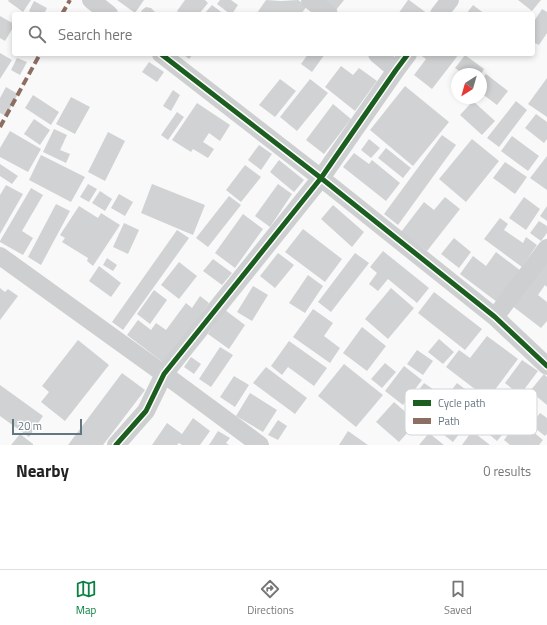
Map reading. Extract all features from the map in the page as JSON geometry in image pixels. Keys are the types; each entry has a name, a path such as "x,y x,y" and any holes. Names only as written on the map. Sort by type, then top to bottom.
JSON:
{"street":[{"path":"91,0 107,12"},
{"path":"310,0 326,12"},
{"path":"441,12 450,0"},
{"path":"164,56 321,178 495,317 547,366"},
{"path":"379,56 396,70"},
{"path":"116,445 146,411 164,374 321,178 406,56"},
{"path":"495,317 547,248"},
{"path":"0,256 260,445"}],"building":[{"path":"31,0 23,12 8,1"},
{"path":"117,0 144,0 136,12"},
{"path":"185,0 205,0 208,3 201,12 177,11"},
{"path":"220,0 231,0 238,5 233,12 227,12 217,4"},
{"path":"266,0 298,0 307,6 302,12 258,12"},
{"path":"324,0 344,0 336,10"},
{"path":"409,0 425,12 399,12"},
{"path":"518,0 541,0 532,11"},
{"path":"34,1 47,8 45,12 29,11"},
{"path":"212,5 221,12 206,12"},
{"path":"473,5 482,12 468,12"},
{"path":"146,7 151,8 155,12 141,12"},
{"path":"542,9 547,12 547,33 539,45 535,43 535,20"},
{"path":"0,16 12,23 12,29 5,41 0,38"},
{"path":"0,53 12,60 0,79"},
{"path":"307,56 324,56 312,72 301,64"},
{"path":"422,56 457,56 432,89 414,75 426,59"},
{"path":"464,56 483,68 455,68"},
{"path":"17,58 27,62 20,75 11,70"},
{"path":"149,62 164,72 157,82 142,72"},
{"path":"341,66 353,75 359,68 377,81 355,111 325,87"},
{"path":"487,75 508,91 497,105 487,98"},
{"path":"547,78 547,117 528,104"},
{"path":"280,79 296,91 275,117 259,105"},
{"path":"310,79 328,93 297,131 280,117"},
{"path":"405,86 449,122 413,166 370,130"},
{"path":"6,87 18,94 6,116 0,113 0,98"},
{"path":"173,90 180,95 171,111 163,106"},
{"path":"33,95 59,112 51,125 25,108"},
{"path":"71,97 90,107 75,134 56,124"},
{"path":"516,101 527,110 499,147 487,138"},
{"path":"197,103 230,125 220,141 209,133 203,142 214,149 208,158 193,149 191,152 172,140"},
{"path":"333,104 351,119 324,154 306,140"},
{"path":"470,104 476,104 495,121 482,135 460,115"},
{"path":"177,112 184,117 168,140 161,135"},
{"path":"536,114 547,122 547,139 544,143 525,128"},
{"path":"34,119 50,130 40,145 24,134"},
{"path":"54,129 67,135 60,150 70,154 66,163 43,152"},
{"path":"10,131 41,149 28,172 0,157 0,148"},
{"path":"108,132 125,141 105,181 88,172"},
{"path":"442,135 456,145 398,225 384,214"},
{"path":"512,136 539,156 528,171 501,151"},
{"path":"369,139 380,148 371,158 361,150"},
{"path":"472,139 499,161 466,202 439,179"},
{"path":"259,145 272,154 261,170 248,160"},
{"path":"386,148 411,168 403,178 378,158"},
{"path":"354,153 369,164 372,160 400,183 386,201 343,167"},
{"path":"41,155 85,177 71,202 29,180"},
{"path":"547,156 547,190 530,178"},
{"path":"279,160 304,180 294,192 270,172"},
{"path":"505,162 527,177 515,194 493,178"},
{"path":"0,164 18,176 12,184 0,176"},
{"path":"245,165 261,177 241,202 226,190"},
{"path":"88,184 97,189 89,202 80,197"},
{"path":"152,184 205,205 193,235 141,213"},
{"path":"278,184 292,194 270,227 255,216"},
{"path":"6,185 23,194 0,234 0,195"},
{"path":"31,188 43,195 22,231 33,238 23,255 0,241"},
{"path":"100,191 112,199 105,211 92,203"},
{"path":"119,194 133,202 125,216 111,208"},
{"path":"229,196 241,205 208,247 196,238"},
{"path":"445,197 460,209 427,251 401,232 424,202 434,210"},
{"path":"524,197 540,209 526,230 509,218"},
{"path":"56,204 70,211 41,265 28,257"},
{"path":"333,205 364,232 352,247 321,219"},
{"path":"79,206 98,218 101,213 120,225 93,266 87,261 88,258 62,242 65,238 60,235"},
{"path":"547,206 547,221 540,216"},
{"path":"243,214 263,229 235,268 215,253"},
{"path":"500,218 508,224 504,230 523,243 526,237 537,245 522,267 484,239"},
{"path":"539,221 547,226 547,233 541,241 530,233"},
{"path":"124,223 139,230 128,254 113,247"},
{"path":"303,229 342,259 325,282 285,252"},
{"path":"177,230 189,238 123,330 112,322"},
{"path":"454,238 471,252 459,268 441,254"},
{"path":"383,251 429,288 417,303 388,279 378,291 369,284 377,273 370,267"},
{"path":"496,252 521,271 497,302 460,274 473,256 486,266"},
{"path":"278,253 294,265 275,288 260,276"},
{"path":"355,253 369,263 331,312 318,302"},
{"path":"107,258 117,265 113,271 103,265"},
{"path":"213,259 232,273 222,285 203,271"},
{"path":"547,259 547,287 545,285 538,295 547,302 547,321 541,328 511,305"},
{"path":"179,262 197,276 179,299 161,285"},
{"path":"99,266 121,283 111,297 89,281"},
{"path":"308,275 323,286 305,313 289,303"},
{"path":"253,286 268,295 252,321 237,312"},
{"path":"0,288 5,292 8,289 18,296 0,320"},
{"path":"391,288 414,308 388,339 365,319"},
{"path":"154,290 167,300 150,324 137,314"},
{"path":"434,292 482,329 465,350 418,313"},
{"path":"200,296 209,303 164,363 127,335 138,320 151,330 156,323 166,330 186,303 192,308"},
{"path":"313,309 333,323 324,336 340,348 330,363 293,337"},
{"path":"225,310 245,325 229,349 208,334"},
{"path":"362,327 386,346 367,371 343,353"},
{"path":"487,336 518,359 496,389 475,389 446,367 459,350 470,358"},
{"path":"439,339 454,352 443,364 428,352"},
{"path":"78,340 109,365 65,421 41,402 49,392 42,386"},
{"path":"289,341 327,368 314,386 288,367 282,375 271,366"},
{"path":"220,347 233,355 211,387 199,379"},
{"path":"417,350 433,361 423,375 407,364"},
{"path":"191,357 201,364 194,374 184,367"},
{"path":"522,360 538,371 524,389 512,389 505,383"},
{"path":"385,363 396,372 382,388 371,379"},
{"path":"344,364 383,395 356,427 318,396"},
{"path":"404,366 422,380 415,389 405,389 405,402 403,405 385,391"},
{"path":"266,367 307,398 295,414 253,383"},
{"path":"122,373 145,390 103,445 68,445"},
{"path":"544,374 547,377 547,405 537,397 537,389 532,389"},
{"path":"234,376 249,385 235,407 220,397"},
{"path":"424,383 433,389 420,389"},
{"path":"457,383 465,389 452,389"},
{"path":"0,385 43,416 29,437 0,416"},
{"path":"250,393 277,410 263,432 236,416"},
{"path":"394,402 405,412 405,435 399,442 376,422"},
{"path":"540,413 547,418 547,434 545,436 537,430 537,417"},
{"path":"193,418 210,431 200,445 182,445 179,443 177,445 152,445 167,423 182,434"},
{"path":"278,420 287,426 278,440 268,435"},
{"path":"218,431 230,438 226,443 229,445 209,445"},
{"path":"348,431 368,445 339,445"},
{"path":"20,434 33,444 33,445 11,445"},
{"path":"427,435 432,435 444,445 419,445"},
{"path":"444,435 458,435 453,442"},
{"path":"469,435 477,435 490,445 462,445"},
{"path":"490,435 502,435 497,441"},
{"path":"508,435 537,435 543,440 539,445 510,445 504,440"}],"marked path":[{"path":"63,12 70,0"},
{"path":"0,127 39,56"}],"cycle path":[{"path":"164,56 321,178 495,317 547,366"},
{"path":"116,445 146,411 164,374 321,178 406,56"}]}
